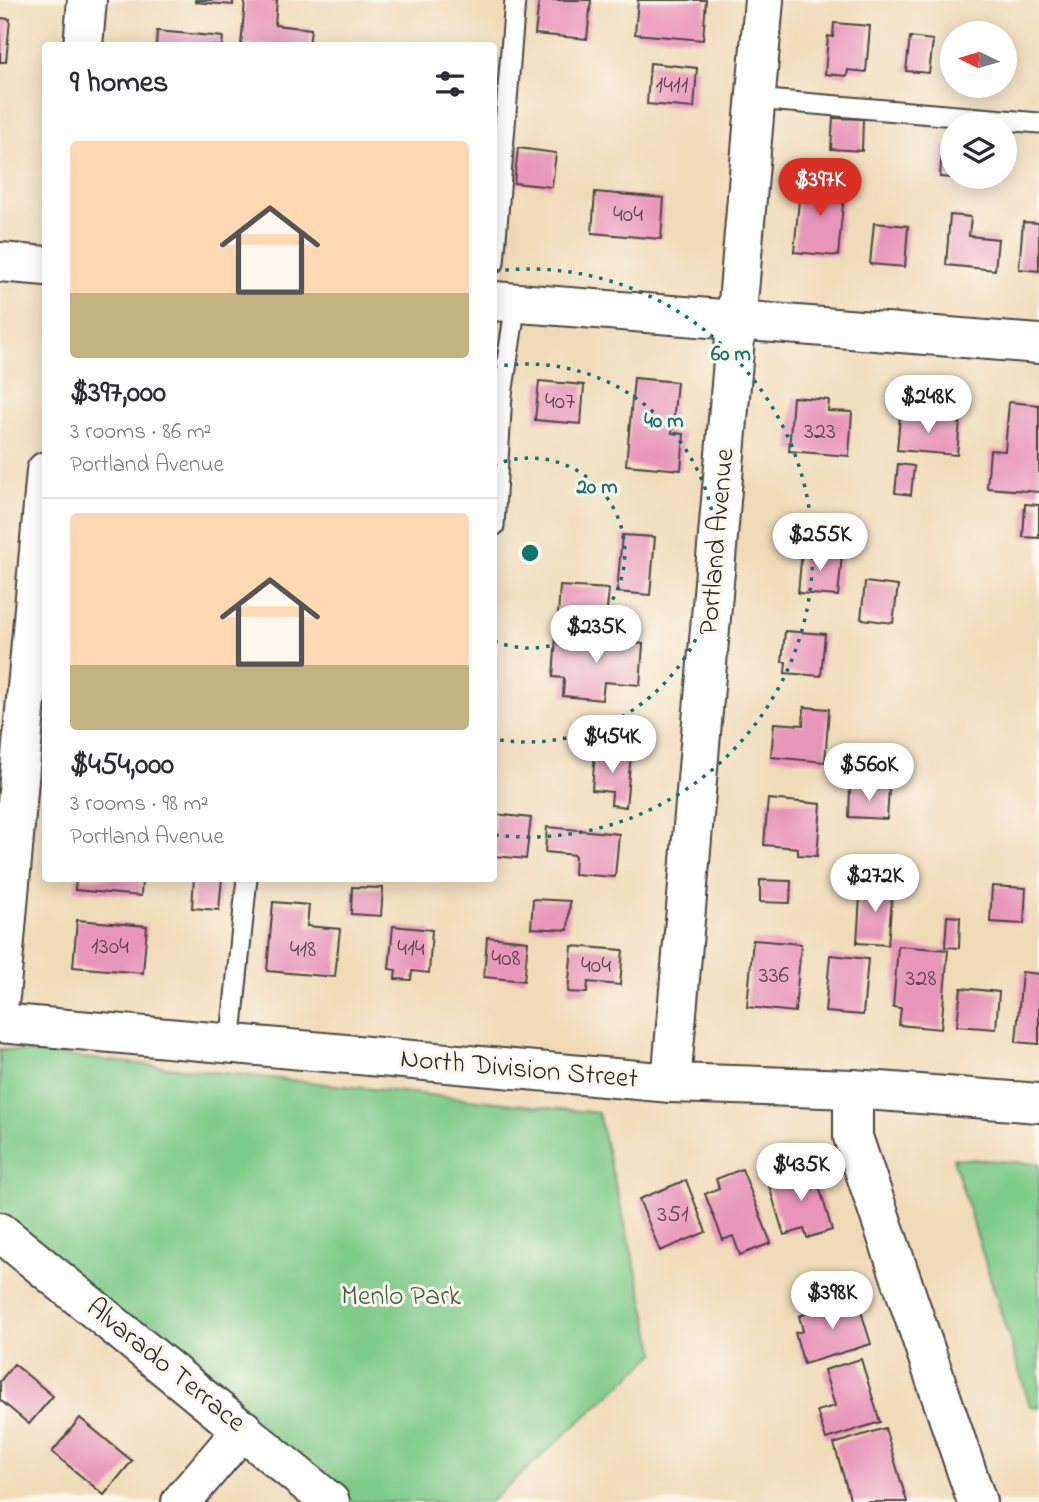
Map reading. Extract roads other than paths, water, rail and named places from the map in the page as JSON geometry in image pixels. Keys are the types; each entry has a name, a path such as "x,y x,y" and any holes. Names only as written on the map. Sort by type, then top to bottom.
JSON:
{"street":[{"path":"83,42 86,0"},
{"name":"Portland Avenue","path":"671,1083 764,0"},
{"path":"0,262 42,266"},
{"path":"505,302 1039,344"},
{"path":"0,997 38,653 42,562"},
{"name":"North Division Street","path":"0,1023 230,1046 671,1083 853,1089 1039,1103"},
{"path":"853,1089 853,1137 977,1502"},
{"name":"Alvarado Terrace","path":"0,1231 330,1502"},
{"path":"181,1502 243,1429"}],"lane":[{"path":"497,225 515,0"},
{"path":"755,99 1039,123"},
{"path":"497,477 505,302"},
{"path":"230,1046 247,882"}],"park label":[{"name":"Menlo Park","path":"401,1297"}]}
